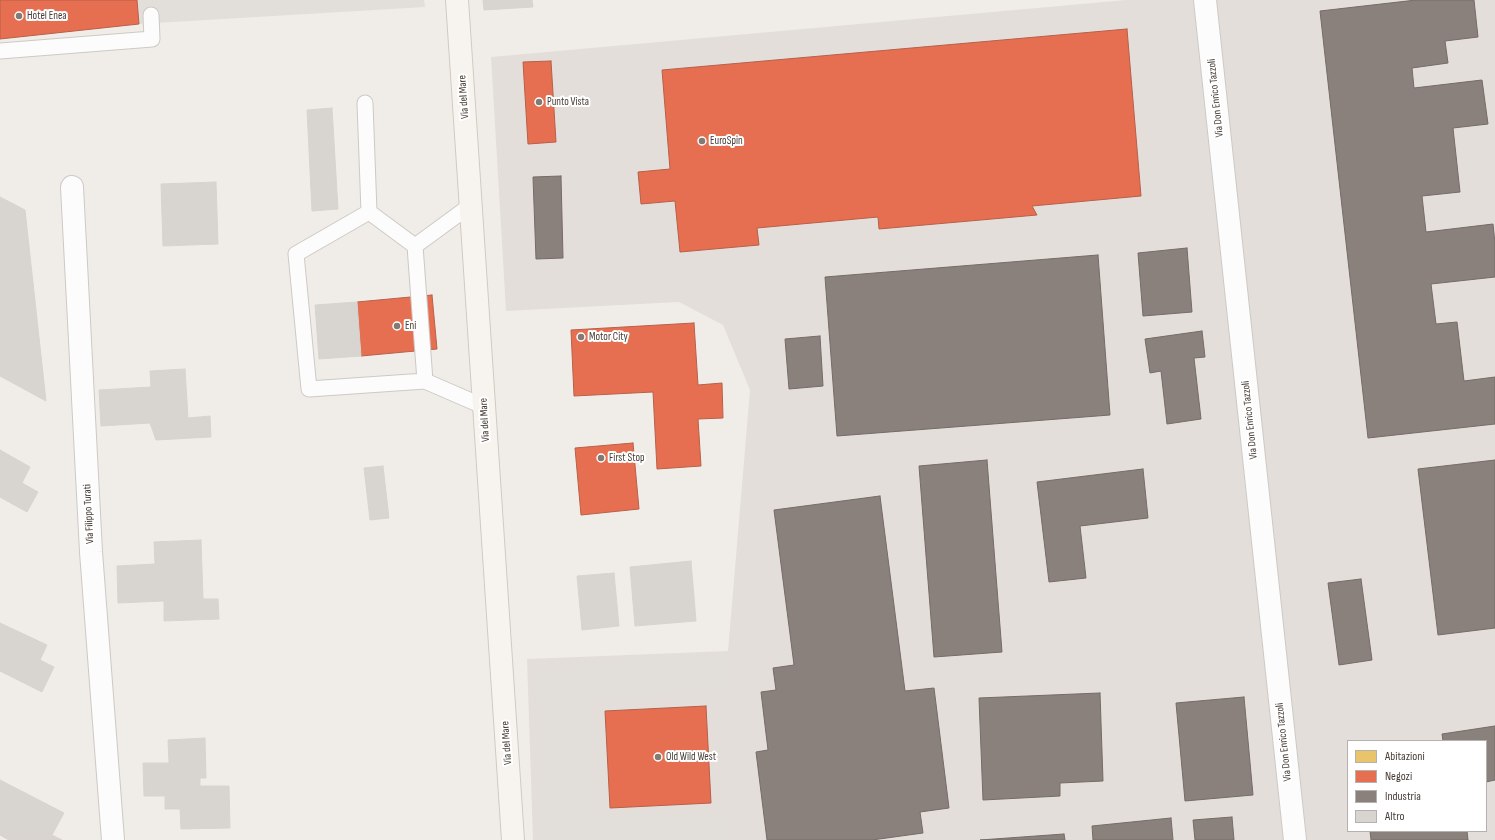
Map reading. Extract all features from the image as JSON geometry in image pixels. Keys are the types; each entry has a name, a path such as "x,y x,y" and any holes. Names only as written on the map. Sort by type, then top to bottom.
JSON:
{"main road":[{"name":"Via del Mare","path":"457,0 513,840"}],"street":[{"name":"Via Don Enrico Tazzoli","path":"1205,0 1295,840"},
{"name":"Via Filippo Turati","path":"72,187 91,544 113,840"}],"lane":[{"path":"0,51 152,40 151,14"},
{"path":"365,103 369,212"},
{"path":"415,246 471,205"},
{"path":"369,212 415,246 425,381"},
{"path":"369,212 296,254 309,389 425,381 485,407"}],"shaded area":[{"path":"137,0 424,0 425,7 139,24"},
{"path":"1126,0 1495,0 1495,840 533,840 527,659 728,651 750,390 723,325 679,302 506,311 491,57"},
{"path":"728,655 729,690 589,694 590,817 726,810 725,840 539,840 535,664"}],"building: Abitazioni":[{"name":"Hotel Enea","path":"0,0 66,0 67,8 38,10 39,22 0,25"}],"building: Negozi":[{"path":"0,0 137,0 139,24 0,39"},
{"path":"1127,29 1141,196 1032,206 1037,215 879,229 878,217 757,228 759,245 680,252 675,201 641,204 638,172 670,169 662,70"},
{"name":"Punto Vista","path":"551,61 556,142 528,144 523,62"},
{"name":"Eni","path":"432,295 437,349 361,356 357,302"},
{"path":"694,323 698,385 722,383 723,418 698,419 701,466 657,469 653,392 574,396 571,330"},
{"path":"633,443 639,509 581,515 575,448"},
{"name":"Old Wild West","path":"706,706 711,803 610,808 605,711"}],"building: Industria":[{"path":"1416,0 1474,0 1478,37 1445,41 1448,63 1412,68 1414,88 1482,80 1488,124 1453,128 1460,192 1422,196 1426,232 1493,224 1495,243 1495,277 1431,284 1436,324 1457,322 1464,381 1495,377 1495,424 1368,438 1320,11"},
{"path":"561,176 563,258 536,259 533,177"},
{"path":"1187,248 1192,312 1143,316 1138,253"},
{"path":"1098,255 1110,415 837,436 825,277"},
{"path":"1202,331 1205,357 1194,358 1201,419 1167,424 1161,371 1150,373 1145,339"},
{"path":"820,336 823,386 789,389 785,339"},
{"path":"987,460 1002,652 934,657 919,466"},
{"path":"1495,460 1495,628 1438,635 1418,469"},
{"path":"1143,469 1148,518 1080,526 1086,578 1049,582 1037,482"},
{"path":"880,496 905,691 934,688 949,808 920,812 923,833 872,840 767,840 756,752 768,750 761,692 776,690 773,668 794,665 774,510"},
{"path":"1361,579 1372,660 1339,665 1328,583"},
{"path":"1100,693 1103,781 1060,783 1060,796 983,800 979,698"},
{"path":"1244,697 1253,795 1185,801 1176,703"},
{"path":"1495,726 1495,780 1487,782 1487,740 1443,740 1442,734"},
{"path":"1232,817 1234,840 1195,840 1193,820"},
{"path":"1171,818 1173,840 1093,840 1092,826"},
{"path":"1370,832 1467,832 1468,840 1371,840"},
{"path":"1064,834 1065,840 980,840"}],"building: Altro":[{"path":"483,0 532,0 533,7 484,10"},
{"path":"332,108 338,209 312,211 307,110"},
{"path":"216,182 218,244 163,246 161,184"},
{"path":"0,197 25,210 46,401 0,376"},
{"path":"357,302 361,356 319,359 315,305"},
{"path":"185,369 188,418 210,416 211,437 156,440 150,423 101,426 99,390 151,387 150,371"},
{"path":"0,450 30,467 22,483 38,492 27,512 0,497"},
{"path":"383,466 389,518 370,520 364,468"},
{"path":"201,540 203,599 218,599 219,619 164,621 164,601 118,603 117,566 155,564 154,542"},
{"path":"691,561 696,621 635,626 630,567"},
{"path":"614,573 619,626 582,630 577,576"},
{"path":"0,623 47,645 40,660 54,667 42,692 0,671"},
{"path":"205,738 206,778 200,778 200,786 229,786 230,828 181,829 180,809 165,809 165,796 144,796 143,763 169,763 168,740"},
{"path":"0,780 64,813 52,835 62,840 9,840 0,835"}],"place":[{"name":"Hotel Enea","path":"19,16"},
{"name":"Punto Vista","path":"539,102"},
{"name":"EuroSpin","path":"702,141"},
{"name":"Eni","path":"397,326"},
{"name":"Motor City","path":"581,337"},
{"name":"First Stop","path":"601,458"},
{"name":"Old Wild West","path":"658,757"}]}
